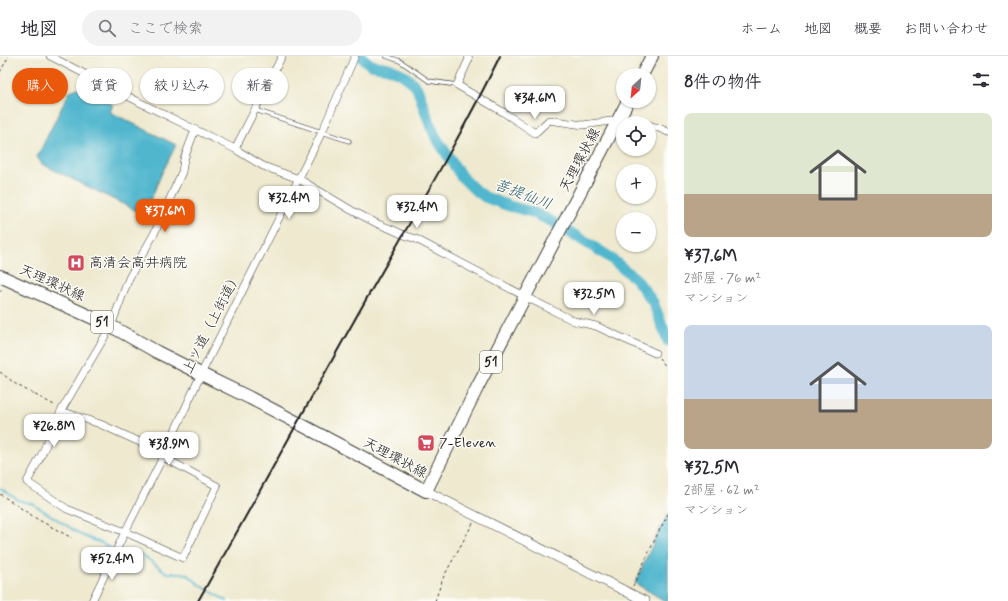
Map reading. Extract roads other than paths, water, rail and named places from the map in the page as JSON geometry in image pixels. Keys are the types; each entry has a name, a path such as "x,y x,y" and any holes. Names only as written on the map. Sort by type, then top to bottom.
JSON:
{"main road":[{"path":"646,68 652,56"},
{"name":"天理環状線","path":"0,276 111,326 156,352 250,398 426,491 478,386 616,124"}],"street":[{"path":"50,56 235,149 263,166 299,179 350,210 378,224 416,239 574,321 596,326 655,353"},
{"path":"235,149 282,56"},
{"name":"上ツ道（上街道）","path":"92,601 164,456 201,374 322,132 355,56"},
{"path":"468,56 468,63 456,85 503,112 535,133 549,120 582,125 616,120"},
{"path":"656,127 668,132"},
{"path":"62,410 100,424 164,456 216,486 183,558 125,532 67,509 27,482 41,456 62,410 111,326 129,278 154,234 182,172 184,159 195,130"},
{"path":"426,491 646,601"}],"lane":[{"path":"386,56 400,61 429,81 456,85"},
{"path":"255,110 349,141"}],"water":[{"path":"76,89 76,104 111,104 113,105 110,112 176,145 161,175 146,211 141,213 42,164 37,157 64,104 68,104 68,95 70,91"},
{"path":"668,514 668,601 665,601 635,583"}],"waterway":[{"name":"菩提仙川","path":"360,56 371,65 389,68 402,74 417,88 435,136 461,176 473,188 485,197 509,206 532,212 555,223 608,256 636,279 653,302 668,341"},
{"path":"0,488 18,500 33,504 83,536 114,550"},
{"path":"118,552 142,555 167,573 183,573 188,575 200,585 227,601"}],"railway":[{"path":"198,601 350,328 438,174 500,56"}],"place":[{"name":"高清会高井病院","path":"76,263"},
{"name":"7-Eleven","path":"426,443"}]}
